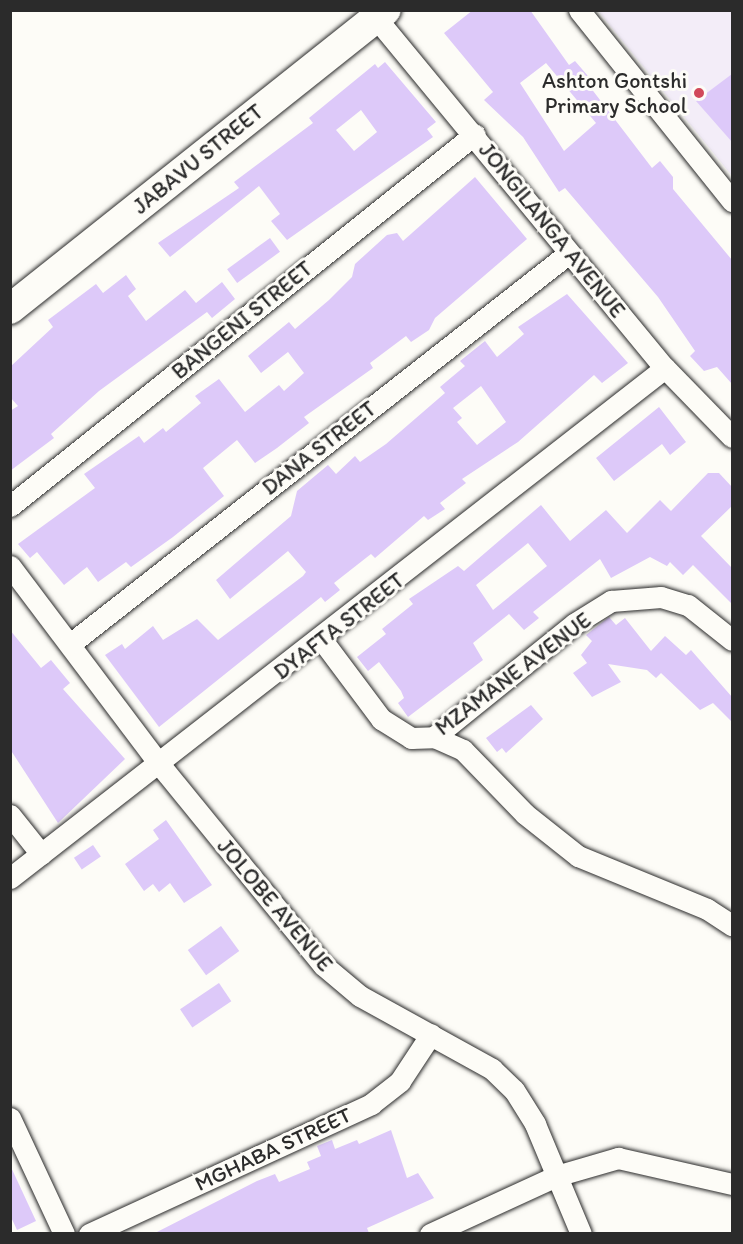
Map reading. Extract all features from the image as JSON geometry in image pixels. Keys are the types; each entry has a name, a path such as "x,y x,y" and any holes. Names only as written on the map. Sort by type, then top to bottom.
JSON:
{"street":[{"path":"579,10 732,201"},
{"name":"JONGILANGA AVENUE","path":"381,14 569,253 665,368 732,437"},
{"name":"JABAVU STREET","path":"10,309 381,14"},
{"name":"BANGENI STREET","path":"10,506 475,134"},
{"name":"DANA STREET","path":"70,644 569,253"},
{"name":"DYAFTA STREET","path":"10,878 322,640 665,368"},
{"name":"JOLOBE AVENUE","path":"10,566 160,765 323,965 360,996 492,1069 514,1090 581,1233"},
{"name":"MZAMANE AVENUE","path":"322,640 381,719 411,738 434,737 574,624 611,601 661,597 688,605 732,640"},
{"path":"434,737 464,750 525,814 578,856 707,909 732,925"},
{"path":"10,815 41,854"},
{"name":"MGHABA STREET","path":"89,1233 371,1104 400,1081 431,1034"},
{"path":"10,1118 64,1233"},
{"path":"430,1233 556,1176 618,1158 732,1184"}],"shaded area":[{"name":"Ashton Gontshi Primary School","path":"598,11 732,11 732,176"}],"building":[{"path":"473,10 530,10 569,65 575,61 588,76 584,79 652,168 660,161 673,177 673,189 732,260 732,384 717,367 704,371 690,356 695,351 658,297 565,188 559,192 523,137 484,100 493,92 444,33","holes":["546,63 596,123 564,151 520,83"]},
{"path":"385,62 436,122 427,129 433,137 287,240 271,221 280,214 259,186 170,257 158,243 239,188 234,182 313,123 309,118 375,64 378,68","holes":["361,110 377,132 354,151 336,130"]},
{"path":"732,74 732,142 696,101"},
{"path":"475,177 527,239 435,318 429,330 411,342 406,336 370,363 373,368 304,417 309,423 277,448 255,463 237,440 203,468 224,496 173,537 131,567 126,562 98,582 87,567 64,585 37,552 30,558 18,544 95,488 84,474 139,436 144,443 163,428 166,432 201,403 195,396 219,379 245,412 279,385 284,391 304,373 288,352 261,373 248,356 289,322 295,329 329,300 352,277 355,264 387,235 397,233 403,241"},
{"path":"270,238 280,252 237,283 227,269"},
{"path":"126,275 136,289 128,296 146,321 185,290 196,303 222,282 235,299 212,318 207,312 99,391 51,434 54,438 10,471 10,411 18,406 10,397 10,367 53,327 48,320 96,284 103,293"},
{"path":"567,294 628,363 602,383 594,375 518,442 462,479 466,483 440,503 445,509 428,520 424,516 375,558 371,554 334,583 340,590 325,602 321,597 159,727 105,655 122,644 125,649 153,626 163,640 197,619 218,640 303,576 306,572 288,551 230,599 216,580 291,516 297,491 328,465 336,474 355,456 360,462 386,444 445,393 440,387 465,366 460,361 485,341 497,357 524,334 518,327","holes":["481,386 506,422 477,445 457,422 462,418 453,408"]},
{"path":"659,407 686,442 670,455 662,444 614,481 596,458"},
{"path":"708,473 719,473 732,487 732,506 701,536 732,568 732,604 693,565 683,575 670,562 667,566 650,557 611,578 600,559 533,612 539,618 524,630 509,614 473,643 483,660 408,717 398,703 404,698 401,691 379,662 368,671 357,657 386,634 382,629 413,604 409,599 458,566 464,571 541,505 570,541 606,510 627,533 660,500 671,511","holes":["528,543 547,566 493,610 476,585"]},
{"path":"609,617 616,625 625,618 651,651 665,636 686,655 691,650 732,697 732,722 713,703 700,710 661,673 656,678 647,670 608,664 621,682 592,697 573,673 587,663 581,655 592,641 586,635"},
{"path":"10,630 41,668 51,660 70,683 63,689 125,759 58,823 10,749"},
{"path":"531,705 543,719 506,753 502,748 497,752 486,738"},
{"path":"166,820 212,885 184,903 170,883 159,892 153,884 144,891 125,864 159,839 153,830"},
{"path":"93,845 101,857 82,869 74,858"},
{"path":"221,926 239,951 206,975 188,950"},
{"path":"219,983 231,1001 192,1028 180,1009"},
{"path":"391,1130 407,1178 418,1173 434,1198 367,1228 369,1233 155,1233 257,1181 275,1174 279,1182 310,1169 307,1162 321,1156 317,1146 332,1140 335,1149 357,1140 359,1144"},
{"path":"10,1165 36,1221 17,1230 10,1215"}],"place":[{"name":"Ashton Gontshi Primary School","path":"699,93"}]}
